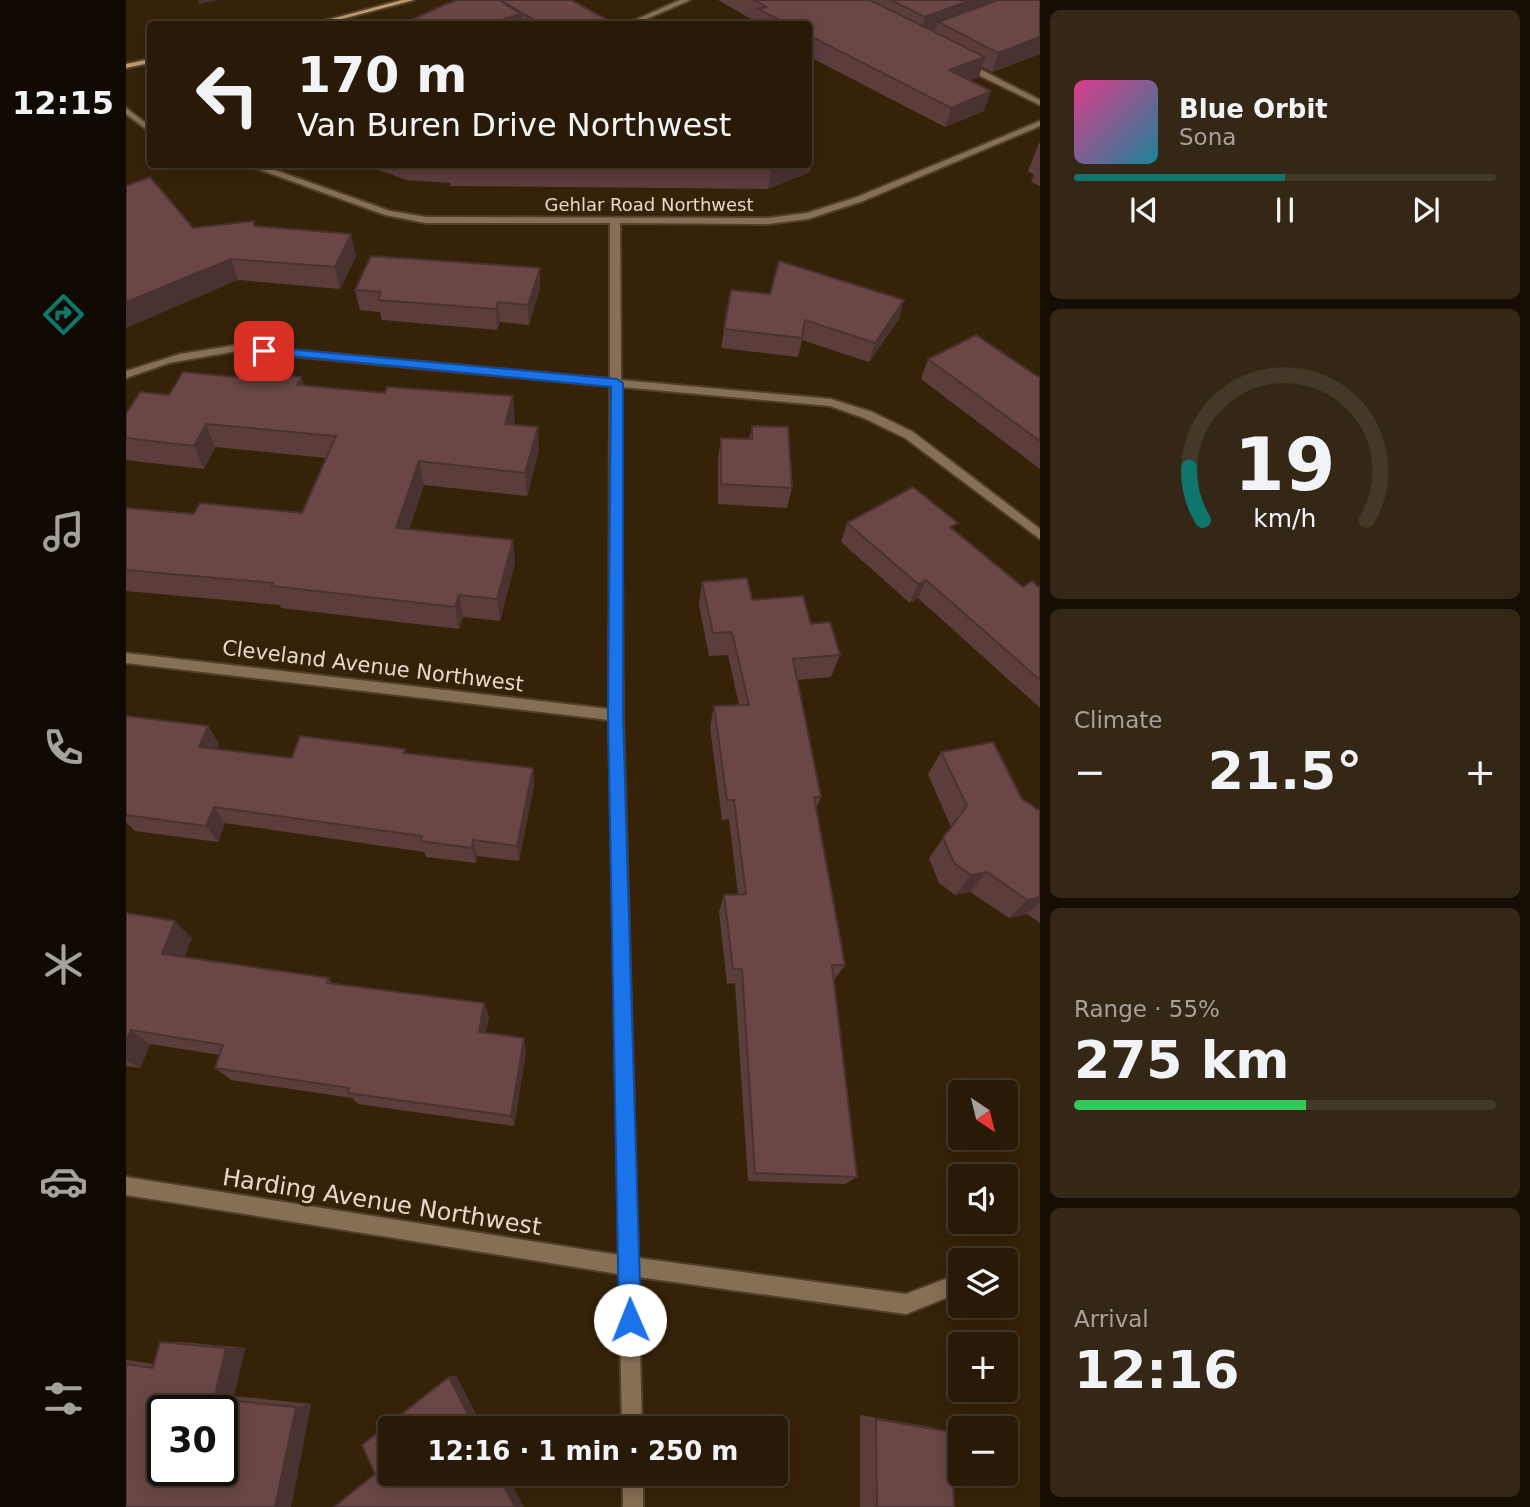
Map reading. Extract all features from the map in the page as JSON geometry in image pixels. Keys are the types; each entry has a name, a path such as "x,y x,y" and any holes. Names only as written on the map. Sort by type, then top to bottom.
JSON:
{"main road":[{"path":"328,21 410,0"},
{"path":"126,66 147,62"}],"street":[{"path":"637,21 685,0"},
{"path":"956,60 1040,103"},
{"path":"126,110 147,128"},
{"name":"Gehlar Road Northwest","path":"259,168 388,213 426,220 768,221 808,216 860,199 1040,123"},
{"path":"615,220 616,715 632,1416"},
{"path":"126,375 143,367 193,353 237,348 831,404 868,415 909,435 1040,535"},
{"name":"Cleveland Avenue Northwest","path":"126,658 616,715"},
{"name":"Harding Avenue Northwest","path":"126,1186 629,1266 906,1304 948,1287"},
{"path":"633,1486 633,1507"}],"building":[{"path":"458,0 499,0 521,14 498,21 409,21"},
{"path":"500,0 571,0 610,21 536,21"},
{"path":"754,0 870,0 985,57 949,70 991,91 951,108 812,37 812,21 782,21 758,9 766,7"},
{"path":"891,0 971,0 925,17"},
{"path":"998,0 1040,0 1040,37 998,53 938,22"},
{"path":"663,168 773,168 771,169"},
{"path":"150,177 193,228 254,221 254,226 351,234 335,267 231,259 126,302 126,186"},
{"path":"371,256 540,268 528,305 498,302 496,309 378,300 381,292 355,290"},
{"path":"779,261 904,300 875,343 805,320 802,338 724,329 731,290 770,294"},
{"path":"976,335 1040,378 1040,441 928,359"},
{"path":"183,372 245,378 248,372 301,377 297,385 385,393 387,387 513,396 505,424 538,427 525,473 419,461 396,528 513,540 497,599 459,595 455,607 272,586 273,583 126,570 126,508 194,514 200,503 302,513 336,436 206,424 194,446 126,438 126,414 140,392 169,395"},
{"path":"752,426 788,427 792,488 721,484 721,438 752,439"},
{"path":"913,487 958,523 950,527 1023,587 1032,581 1040,588 1040,680 926,580 918,584 847,523"},
{"path":"747,578 752,600 803,596 811,624 830,622 840,655 793,659 821,797 814,797 845,965 832,965 857,1177 755,1173 742,969 733,969 724,895 746,894 734,800 727,800 714,706 749,705 732,632 713,633 702,582"},
{"path":"126,716 208,726 199,747 292,758 300,736 405,749 403,753 533,768 517,846 473,840 472,848 420,841 422,836 214,807 206,826 126,815"},
{"path":"993,742 1022,799 1040,811 1040,897 1027,900 987,872 971,875 954,863 943,838 967,806 941,752"},
{"path":"126,913 175,921 162,954 329,978 327,983 484,1003 479,1032 524,1038 511,1116 348,1093 349,1088 215,1068 223,1045 131,1030 126,1042"},
{"path":"160,1342 226,1348 215,1395 147,1395 147,1486 238,1486 238,1401 296,1407 275,1507 126,1507 126,1364 153,1368"},
{"path":"449,1377 469,1416 399,1416"},
{"path":"876,1419 948,1431 948,1486 953,1486 954,1507 877,1507"},
{"path":"378,1432 378,1486 504,1486 515,1507 334,1507 375,1474 362,1445"}],"route":[{"path":"264,351 617,383 616,715 630,1320"}]}
